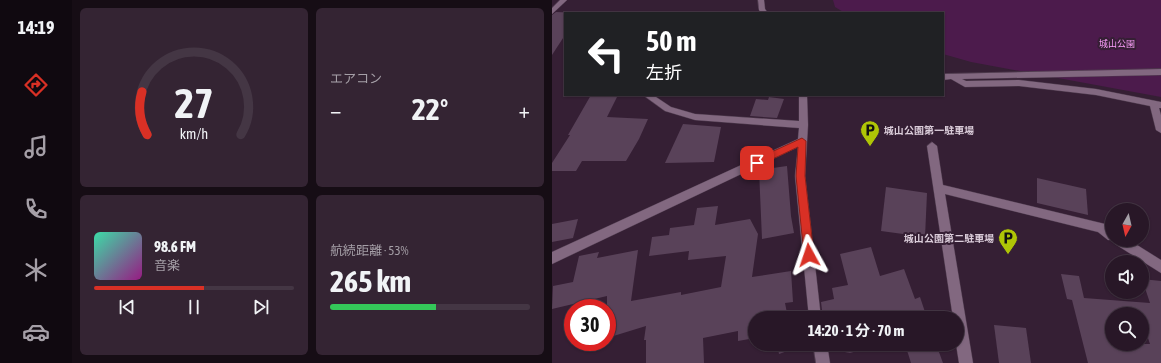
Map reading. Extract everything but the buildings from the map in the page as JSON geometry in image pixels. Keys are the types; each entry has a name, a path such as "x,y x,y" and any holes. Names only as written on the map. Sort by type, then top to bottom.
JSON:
{"street":[{"path":"552,12 564,0"},
{"path":"761,0 762,10 764,12"},
{"path":"944,77 1021,74 1161,72"},
{"path":"953,77 965,84 1019,83 1096,92 1157,104 1161,130"},
{"path":"648,96 668,109 695,117 804,125"},
{"path":"803,96 804,125 800,176 814,311"},
{"path":"552,258 802,141"},
{"path":"932,146 966,363"},
{"path":"938,188 1101,228 1105,231"},
{"path":"1130,247 1161,267"},
{"path":"821,351 823,363"}],"green space":[{"name":"城山公園","path":"833,0 1161,0 1161,97 971,62 944,54 944,12 843,12 835,7"}],"place":[{"name":"城山公園第一駐車場","path":"870,147"},
{"name":"城山公園第二駐車場","path":"1008,255"}],"route":[{"path":"757,163 802,141 800,176 809,255"}]}
